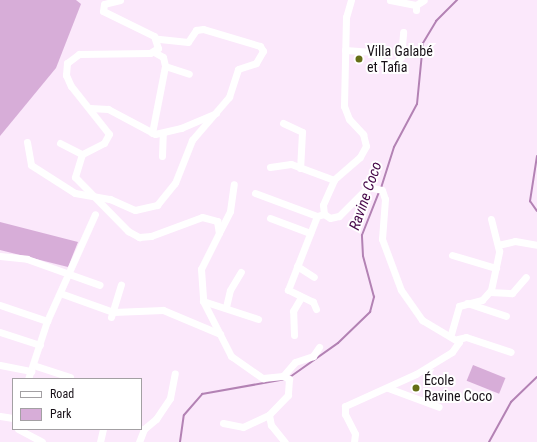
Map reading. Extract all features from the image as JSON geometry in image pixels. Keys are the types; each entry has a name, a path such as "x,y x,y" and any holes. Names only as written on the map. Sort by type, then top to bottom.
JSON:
{"street":[{"path":"28,142 31,165 75,193 139,211 157,205 175,183 192,140 229,97 238,69 256,63 262,48 199,29 188,42 157,39 103,11 104,4 120,0"},
{"path":"324,214 323,205 334,180 360,157 366,146 364,134 345,112 345,50 350,0"},
{"path":"390,0 416,7 424,0"},
{"path":"345,50 372,52 382,62 396,63 400,57 403,32"},
{"path":"154,52 158,48 157,39"},
{"path":"152,133 165,66 163,57 154,52 79,54 70,59 65,69 68,81 108,129 108,136 82,154 75,177 128,231 139,237 151,236 205,216 217,221 220,230"},
{"path":"165,66 189,74"},
{"path":"90,108 108,110 152,133 162,133 216,113"},
{"path":"283,123 302,132 300,168"},
{"path":"162,133 162,156"},
{"path":"60,143 82,154"},
{"path":"270,167 285,163 334,180"},
{"path":"234,184 230,211 202,262 200,281 203,301 231,356 260,376 269,379 283,376 294,362 313,356 318,347"},
{"path":"255,193 317,216 324,214 330,218 339,216 361,191 372,186 382,190 385,200 382,239 396,279 422,320 454,336 466,337 511,352"},
{"path":"28,378 47,321 95,214"},
{"path":"316,309 313,302 300,299 288,290 317,216"},
{"path":"270,218 310,233"},
{"path":"354,442 355,434 345,414 346,406 388,388 452,352 458,345 454,336 456,310 467,303 482,300 490,292 496,268 498,245 491,219"},
{"path":"498,245 515,241 537,245"},
{"path":"452,255 496,268"},
{"path":"0,256 27,259 70,272 100,284"},
{"path":"297,266 314,277"},
{"path":"226,307 230,290 241,272"},
{"path":"490,292 512,293 526,277"},
{"path":"112,315 122,284"},
{"path":"60,293 112,315 160,309 220,334"},
{"path":"294,335 293,311 300,299"},
{"path":"203,301 226,307 258,319"},
{"path":"467,303 506,316"},
{"path":"0,305 47,321"},
{"path":"0,332 40,345"},
{"path":"0,365 32,368 70,376"},
{"path":"139,442 144,429 156,419 170,398 175,373"},
{"path":"223,424 243,427 269,415 288,395 291,384 283,376"},
{"path":"388,388 439,407"},
{"path":"269,415 271,425 285,442"},
{"path":"0,416 12,418"},
{"path":"20,430 42,442"},
{"path":"100,442 103,430"}],"green space":[{"path":"0,0 76,0 81,4 56,68 0,136"},
{"path":"0,222 78,242 68,267 0,250"},
{"path":"473,365 505,378 499,394 467,381"}],"waterway":[{"name":"Ravine Coco","path":"381,188 394,147 417,104 423,43 436,21 457,0"},
{"path":"537,156 530,201 537,211"},
{"name":"Ravine Coco","path":"290,377 338,343 370,312 374,297 363,256 362,235 379,192"},
{"path":"489,442 511,402 537,377"},
{"name":"Ravine Coco","path":"180,442 184,415 202,394 286,379"}],"place":[{"name":"Villa Galabé et Tafia","path":"359,59"},
{"name":"École Ravine Coco","path":"416,388"}]}
